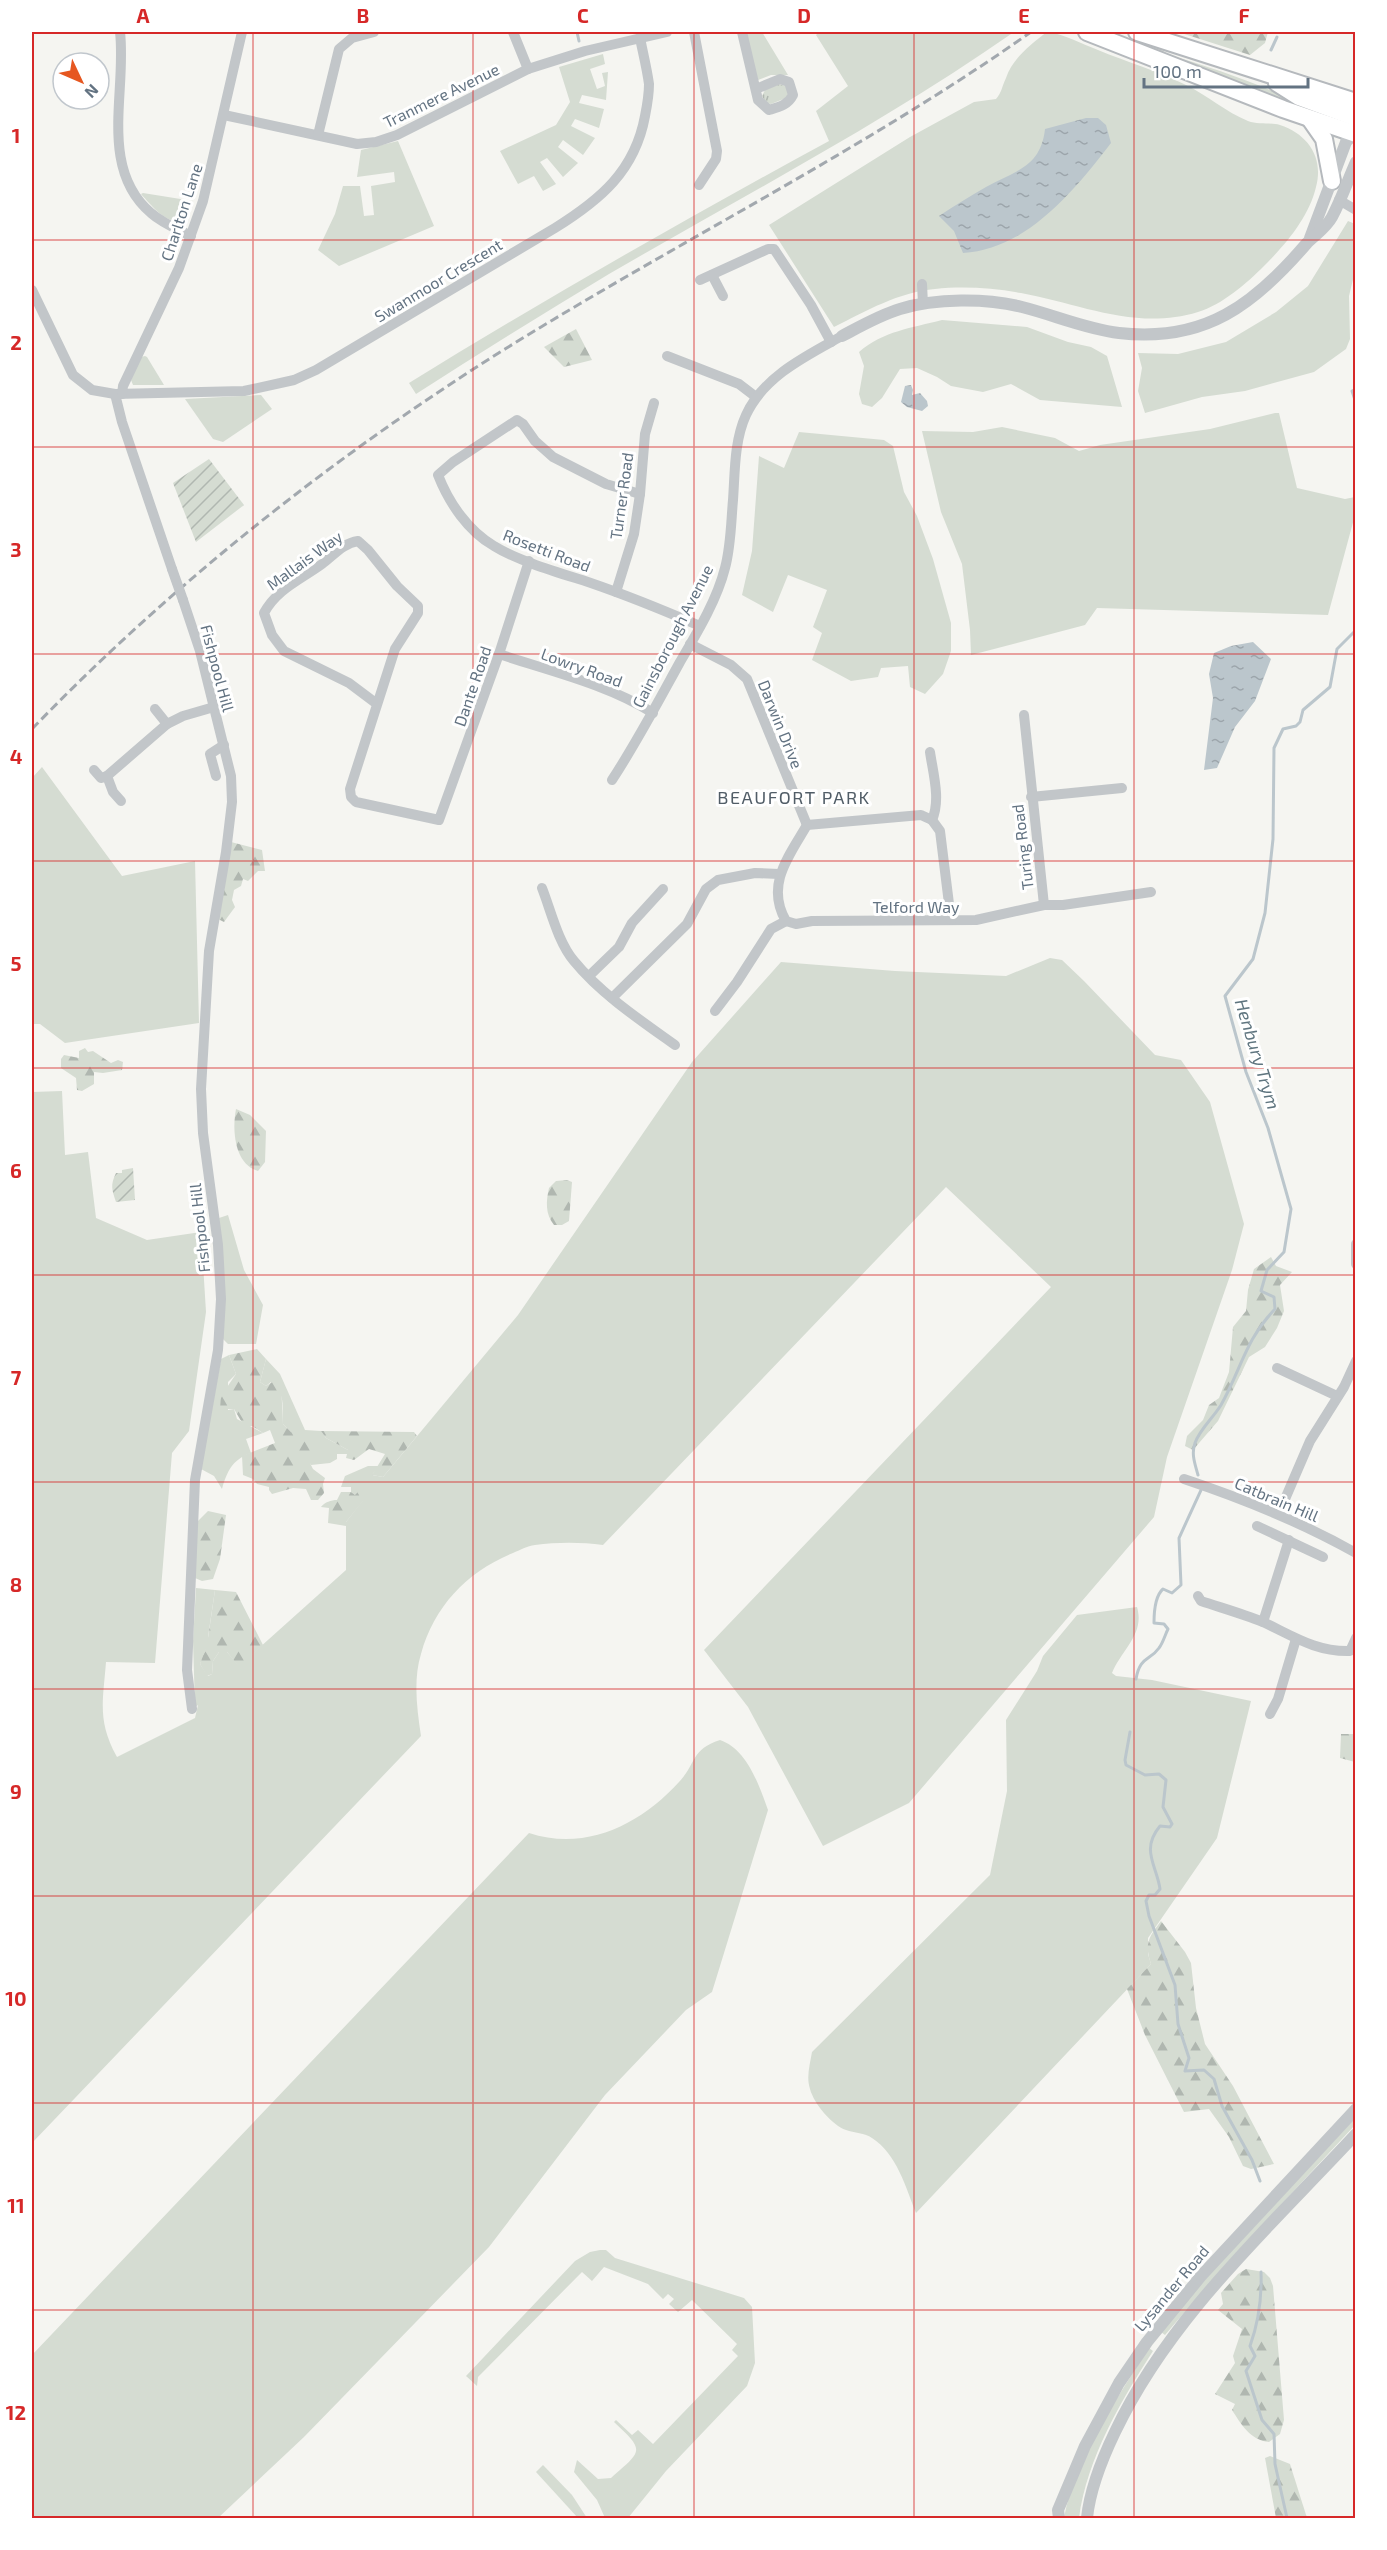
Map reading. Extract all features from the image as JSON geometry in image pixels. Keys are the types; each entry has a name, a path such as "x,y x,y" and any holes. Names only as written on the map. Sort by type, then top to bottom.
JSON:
{"main road":[{"path":"1087,32 1310,118 1355,129"},
{"path":"1137,32 1356,102"},
{"path":"1259,71 1355,129"},
{"path":"1310,118 1324,139 1332,181"}],"street":[{"path":"120,32 122,74 118,145 123,171 129,187 149,212 191,236"},
{"name":"Charlton Lane","path":"119,394 179,268 203,201 242,32"},
{"path":"318,135 339,49 352,38 374,32"},
{"path":"513,32 528,69"},
{"name":"Tranmere Avenue","path":"224,115 357,144 376,142 397,135 528,69 585,51 668,32"},
{"path":"694,32 717,151 716,159 699,185"},
{"path":"742,32 756,89"},
{"name":"Swanmoor Crescent","path":"33,296 73,375 92,390 119,394 244,391 294,380 316,370 585,210 604,195 630,159 644,124 649,85 640,38"},
{"name":"Gainsborough Avenue","path":"1308,242 1347,142 1355,129"},
{"name":"Gainsborough Avenue","path":"612,780 700,626 725,568 737,449 745,416 756,397 797,361 901,309 923,304 976,301 1003,303 1120,333 1172,332 1218,319 1238,309 1274,280 1308,242 1326,226 1356,162"},
{"path":"1339,200 1356,210"},
{"path":"700,280 768,249 774,249 837,339"},
{"path":"712,275 723,297"},
{"path":"922,284 923,304"},
{"path":"667,356 739,384 756,397"},
{"name":"Fishpool Hill","path":"119,394 122,422 200,651 231,776 232,802 209,951 201,1089 203,1133 218,1245 221,1299 218,1350 195,1480 187,1670 192,1709"},
{"name":"Turner Road","path":"616,592 634,534 645,434 654,404"},
{"name":"Rosetti Road","path":"640,494 606,484 553,458 517,420 453,462 438,475 446,494 473,529 494,547 651,604 700,626"},
{"name":"Mallais Way","path":"350,789 395,649 418,613 418,606 397,586 363,544 352,542 285,588 270,603 264,614 272,635 284,651 349,683 377,704"},
{"name":"Dante Road","path":"350,789 351,797 356,802 439,820 499,654 529,561"},
{"name":"Darwin Drive","path":"690,644 731,665 747,679 807,825"},
{"name":"Lowry Road","path":"499,654 605,690 639,704 652,713"},
{"path":"94,770 101,778 107,776 167,724 183,716 214,707"},
{"path":"155,709 167,724"},
{"name":"Turing Road","path":"1024,715 1044,905 1063,905 1151,892"},
{"path":"216,776 210,754 224,745"},
{"path":"930,752 936,797 936,811 932,820"},
{"path":"107,776 112,792 121,801"},
{"path":"1032,797 1122,788"},
{"path":"715,1011 737,982 771,929 786,921 781,911 779,874 807,825 921,815 932,820 940,831 951,920"},
{"path":"612,998 687,924 706,889 718,880 755,873 779,874"},
{"path":"542,888 560,935 573,960 612,998 675,1045"},
{"path":"589,976 619,947 632,923 663,889"},
{"name":"Telford Way","path":"786,921 796,924 812,921 976,920 1044,905"},
{"path":"1356,1244 1356,1264"},
{"path":"1279,1513 1310,1441 1344,1387 1356,1361"},
{"path":"1277,1368 1337,1396"},
{"path":"1344,1387 1356,1391"},
{"name":"Catbrain Hill","path":"1184,1479 1279,1513 1316,1530 1356,1553"},
{"path":"1257,1526 1323,1557"},
{"path":"1263,1622 1289,1540"},
{"path":"1198,1596 1201,1601 1263,1622 1296,1639 1331,1651 1353,1653 1356,1638"},
{"path":"1270,1714 1278,1699 1296,1639"},
{"name":"Lysander Road","path":"1057,2516 1091,2435 1119,2383 1147,2342 1201,2277 1356,2109"},
{"name":"Lysander Road","path":"1087,2518 1089,2503 1103,2457 1132,2396 1151,2365 1200,2302 1356,2134"}],"green space":[{"path":"745,32 762,32 788,75 771,75 758,80"},
{"path":"819,32 1014,32 915,97 609,274 416,394 409,383 618,259 829,141 816,111 848,86 816,35"},
{"path":"1047,32 1066,37 1175,80 1248,121 1280,125 1299,134 1312,148 1318,166 1318,176 1313,198 1296,229 1264,266 1234,293 1207,309 1175,317 1153,319 1131,317 1021,293 956,288 909,294 883,303 834,327 769,225 910,137 974,102 996,99 1018,58"},
{"path":"1178,32 1268,32 1265,43 1250,55"},
{"path":"1135,37 1156,45 1167,54 1232,75 1274,92 1335,122 1133,42"},
{"path":"603,54 605,64 590,69 597,89 605,86 602,73 608,72 606,100 582,95 579,103 604,109 599,128 575,119 571,126 595,138 583,155 563,140 558,147 578,163 563,177 547,158 540,162 556,184 543,191 534,176 518,184 500,151 556,125 570,102 559,67"},
{"path":"779,84 786,86 789,92 786,98 771,104 766,103 762,96 765,90"},
{"path":"398,141 434,226 339,266 318,250 335,214 343,186 360,186 364,216 374,215 371,186 395,182 394,172 357,177 361,150"},
{"path":"141,194 193,201 189,215 181,222 169,219 154,208"},
{"path":"1348,221 1355,224 1355,271 1349,296 1350,339 1346,349 1314,372 1245,391 1202,397 1145,413 1138,391 1142,368 1138,353 1178,354 1226,342 1276,312 1308,286"},
{"path":"942,320 1027,327 1068,342 1091,347 1107,356 1122,407 1040,400 1011,384 983,392 951,386 917,368 900,369 882,398 872,407 862,404 859,394 864,366 859,352 888,335"},
{"path":"576,329 592,360 564,367 544,347"},
{"path":"145,356 164,385 133,385 131,380 141,357"},
{"path":"261,395 272,409 223,442 213,439 185,399"},
{"path":"1279,413 1297,488 1345,499 1355,497 1355,515 1328,615 1097,608 1085,625 971,655 962,564 941,512 922,431 973,432 1002,427 1055,438 1079,451 1100,445 1210,429"},
{"path":"799,432 884,440 893,446 904,492 917,516 933,559 951,623 951,651 943,674 925,694 910,687 908,666 881,668 878,677 851,681 812,660 822,633 813,627 827,590 788,575 773,612 742,595 752,551 759,456 784,468"},
{"path":"209,459 244,505 196,542 173,483"},
{"path":"42,767 122,876 195,861 199,1023 65,1043 40,1024 32,1024 32,778"},
{"path":"231,842 262,850 265,871 258,871 248,881 243,879 241,886 234,890 232,900 235,907 224,922 218,919"},
{"path":"1050,958 1062,960 1155,1055 1181,1060 1210,1102 1244,1224 1232,1270 1167,1457 1154,1517 909,1803 823,1846 748,1707 704,1650 1051,1287 946,1187 603,1545 560,1543 529,1546 481,1570 455,1592 435,1621 421,1654 416,1695 421,1736 32,2143 32,1092 62,1091 65,1155 88,1152 96,1218 147,1240 201,1232 206,1312 189,1431 172,1453 155,1663 106,1662 104,1721 106,1732 117,1757 195,1718 198,1705 195,1707 193,1641 196,1588 215,1590 208,1637 210,1639 200,1664 208,1676 212,1674 213,1661 219,1652 227,1652 239,1666 346,1570 346,1522 367,1495 355,1495 351,1492 351,1487 341,1487 345,1476 368,1466 379,1466 372,1475 383,1477 518,1315 692,1062 781,962 895,971 1006,976"},
{"path":"85,1048 88,1052 93,1051 111,1063 118,1060 123,1062 122,1070 94,1072 94,1084 82,1091 77,1090 76,1078 61,1068 61,1059 64,1055 79,1058 79,1051"},
{"path":"236,1109 250,1115 266,1131 265,1162 258,1171 250,1167 239,1154 234,1126"},
{"path":"133,1168 135,1200 116,1202 112,1188 116,1173"},
{"path":"556,1181 572,1182 569,1221 562,1225 554,1225 547,1207 549,1188"},
{"path":"228,1215 244,1270 263,1305 256,1344 228,1344 223,1339 219,1218"},
{"path":"1271,1257 1276,1266 1292,1272 1280,1285 1284,1311 1265,1347 1249,1357 1218,1421 1193,1450 1185,1446 1187,1436 1203,1420 1209,1405 1219,1398 1229,1372 1233,1327 1246,1311 1248,1290 1254,1269"},
{"path":"257,1349 266,1359 260,1382 266,1386 277,1379 281,1383 283,1424 291,1432 313,1439 320,1453 310,1463 313,1469 325,1478 324,1493 318,1500 311,1500 306,1489 293,1488 272,1494 269,1487 257,1484 253,1479 243,1475 242,1456 275,1443 270,1430 263,1433 252,1426 244,1426 234,1409 220,1409 221,1396 236,1374 229,1355"},
{"path":"229,1355 236,1374 228,1382 228,1410 234,1409 237,1419 263,1433 246,1439 251,1453 235,1462 222,1489 214,1476 201,1469 221,1359"},
{"path":"266,1359 280,1374 305,1430 321,1431 326,1438 348,1450 348,1454 337,1454 337,1459 330,1463 311,1465 291,1432 283,1424 279,1391 271,1382 266,1386 260,1382"},
{"path":"321,1431 414,1432 417,1436 383,1477 372,1475 385,1454 369,1449 354,1460 346,1458 348,1450 326,1438"},
{"path":"359,1491 368,1495 346,1522 346,1526 328,1523 329,1508 321,1507 337,1500 341,1492 351,1492 355,1495"},
{"path":"208,1511 226,1515 220,1559 213,1579 202,1581 195,1578 197,1522"},
{"path":"215,1590 236,1592 263,1645 239,1667 227,1652 219,1652 213,1661 212,1674 207,1676 200,1664 209,1639"},
{"path":"1137,1607 1139,1617 1135,1633 1112,1673 1116,1676 1152,1680 1251,1701 1217,1838 1148,1938 1148,1954 1151,1964 916,2213 900,2172 881,2145 869,2136 846,2130 835,2124 815,2101 808,2080 812,2052 990,1875 1007,1791 1006,1720 1037,1671 1043,1656 1077,1615"},
{"path":"1341,1734 1355,1734 1355,1762 1340,1758"},
{"path":"720,1740 738,1751 745,1760 756,1779 768,1810 712,1992 686,2010 605,2095 489,2247 304,2437 218,2518 32,2518 32,2355 529,1833 550,1838 571,1839 591,1836 630,1822 664,1797 679,1782 703,1748"},
{"path":"1161,1921 1191,1963 1196,2008 1205,2044 1233,2086 1274,2164 1251,2169 1243,2166 1229,2137 1209,2109 1184,2112 1145,2035 1127,1989 1151,1964 1148,1945"},
{"path":"1355,2118 1355,2125 1225,2265 1165,2335 1161,2332 1197,2288"},
{"path":"606,2250 615,2258 744,2298 752,2307 755,2363 747,2386 666,2471 628,2518 605,2518 597,2500 574,2472 577,2460 598,2479 611,2478 629,2462 636,2450 631,2439 614,2422 616,2420 632,2435 638,2430 653,2444 738,2356 732,2350 737,2344 692,2300 678,2312 669,2304 674,2299 668,2294 663,2299 648,2284 604,2267 592,2281 582,2272 478,2377 477,2386 466,2376 575,2261 590,2252"},
{"path":"1246,2269 1264,2272 1270,2278 1273,2286 1284,2420 1280,2434 1269,2442 1251,2435 1232,2410 1235,2404 1215,2394 1235,2363 1233,2356 1242,2329 1218,2310 1223,2304 1221,2293 1238,2274"},
{"path":"1149,2348 1153,2351 1129,2390 1097,2452 1083,2496 1079,2518 1064,2518 1069,2496 1087,2452 1111,2408"},
{"path":"1270,2456 1290,2464 1307,2518 1276,2518 1265,2458"},
{"path":"543,2465 572,2495 587,2518 578,2518 536,2472"}],"water":[{"path":"1086,118 1098,118 1106,125 1111,143 1082,180 1065,198 1028,229 1008,241 986,249 963,253 954,231 939,216 980,190 1025,166 1038,152 1043,142 1045,129"},
{"path":"911,385 912,395 920,393 927,401 928,406 922,411 907,407 901,402 905,386"},
{"path":"1253,642 1271,659 1255,701 1235,727 1217,768 1204,770 1213,698 1209,674 1214,653 1231,646"}],"waterway":[{"path":"577,32 579,41"},
{"path":"1271,50 1277,37"},
{"name":"Henbury Trym","path":"1356,389 1352,391 1356,403"},
{"name":"Henbury Trym","path":"1198,1475 1193,1455 1197,1438 1221,1405 1257,1332 1275,1309 1274,1297 1261,1291 1267,1270 1284,1252 1291,1209 1268,1128 1246,1072 1225,996 1253,959 1265,913 1273,839 1274,748 1283,729 1296,726 1300,722 1303,710 1330,687 1337,649 1356,630"},
{"path":"1136,1679 1140,1666 1156,1652 1168,1629 1164,1624 1154,1623 1158,1596 1163,1589 1172,1593 1181,1585 1179,1538 1201,1490"},
{"path":"1130,1732 1126,1765 1145,1775 1159,1774 1166,1780 1163,1807 1172,1824 1170,1827 1160,1826 1151,1843 1151,1858 1160,1889 1155,1895 1149,1895 1146,1901 1149,1916 1175,1985 1178,2024 1189,2058 1185,2071 1204,2070 1214,2079 1222,2106 1252,2160 1260,2181"},
{"path":"1261,2272 1259,2310 1250,2346 1255,2356 1246,2371 1262,2420 1274,2434 1275,2464 1287,2518"}],"railway":[{"path":"32,729 86,675 198,573 317,478 379,433 505,349 837,156 1031,32"}],"district":[{"name":"BEAUFORT PARK","path":"794,797"}]}
